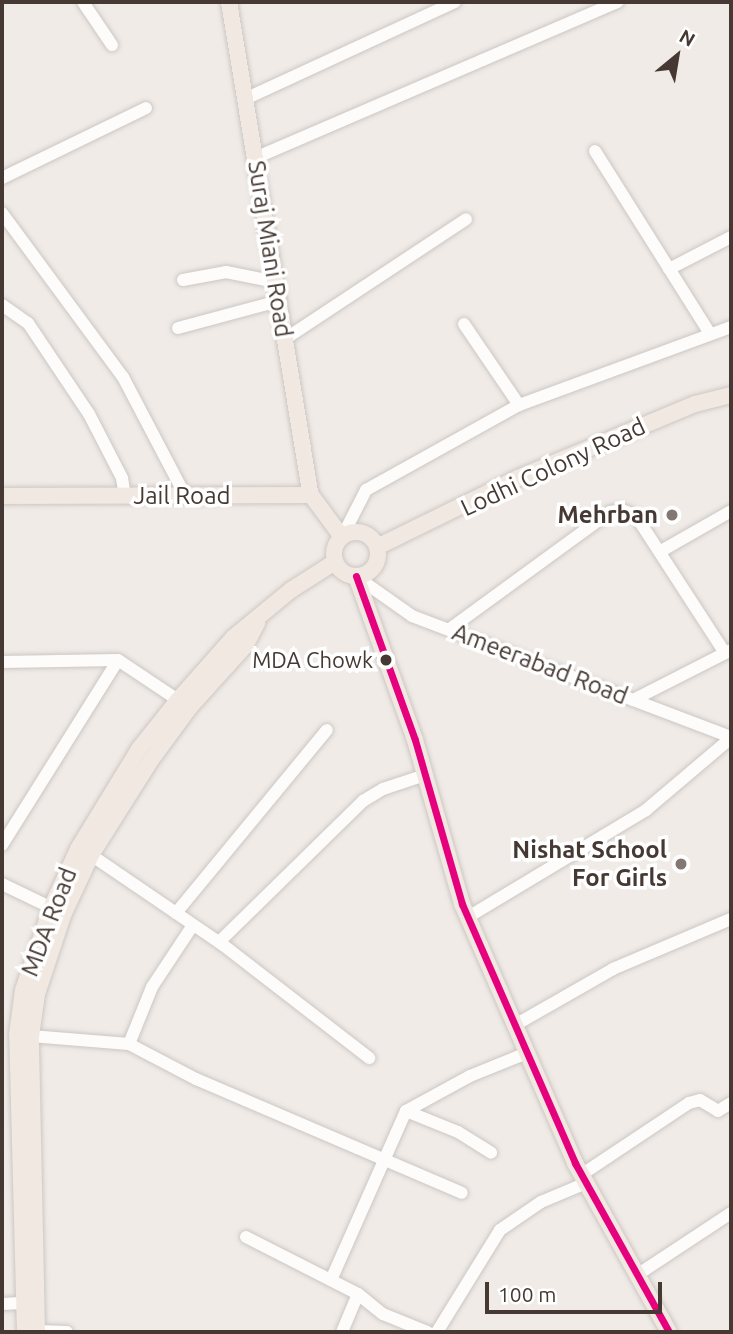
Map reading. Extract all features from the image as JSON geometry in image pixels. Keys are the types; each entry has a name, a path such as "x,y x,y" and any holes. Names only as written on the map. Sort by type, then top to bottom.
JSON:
{"main road":[{"name":"Suraj Miani Road","path":"229,2 311,495"},
{"name":"Lodhi Colony Road","path":"377,547 518,478 695,404 731,395"},
{"name":"Jail Road","path":"2,496 311,495"},
{"path":"311,495 342,537"},
{"path":"360,532 377,547 375,566 356,576 346,574 335,562 334,551 342,537 360,532"},
{"name":"MDA Road","path":"33,1332 17,1035 23,990 58,911 85,838 139,749 178,700 234,638 335,562"},
{"path":"356,576 425,775 468,917 584,1179 669,1332"},
{"name":"MDA Road","path":"33,1332 21,1303 31,1036 37,994 58,911 150,760 190,707 245,646 260,618"}],"street":[{"path":"83,2 112,44"},
{"path":"246,99 455,2"},
{"path":"255,158 618,2"},
{"path":"2,178 146,108"},
{"path":"595,150 709,332"},
{"path":"2,213 123,377 185,495"},
{"path":"285,339 466,219"},
{"path":"669,269 731,237"},
{"path":"183,280 226,272 276,282"},
{"path":"178,328 279,301"},
{"path":"2,305 28,323 89,414 122,478 125,496"},
{"path":"464,324 519,405"},
{"path":"342,537 366,490 519,405 709,332 731,327"},
{"path":"451,628 616,510 636,516 728,651 633,700"},
{"path":"661,551 731,511"},
{"name":"Ameerabad Road","path":"356,576 412,616 451,628 731,738"},
{"path":"2,845 118,660"},
{"path":"2,662 118,660 178,700"},
{"path":"176,914 327,730"},
{"path":"468,917 646,810 731,738"},
{"path":"219,942 363,801 383,789 425,775"},
{"path":"91,855 219,942 369,1058"},
{"path":"2,884 58,911"},
{"path":"515,1025 613,969 731,919"},
{"path":"129,1044 152,987 193,925"},
{"path":"31,1036 129,1044 196,1079 462,1193"},
{"path":"331,1280 405,1111 470,1076 527,1053"},
{"path":"437,1332 500,1230 541,1202 584,1179 689,1103 700,1100 718,1111 731,1103"},
{"path":"405,1111 458,1132 491,1153"},
{"path":"637,1275 731,1213"},
{"path":"246,1237 358,1294 383,1314 427,1332"},
{"path":"342,1332 358,1294"},
{"path":"2,1304 21,1303"},
{"path":"33,1332 67,1332"}],"transit line":[{"path":"356,576 415,740 462,904 575,1163 669,1332"}],"place":[{"name":"Mehrban","path":"672,515"},
{"name":"MDA Chowk","path":"386,660"},
{"name":"Nishat School For Girls","path":"681,864"}]}
